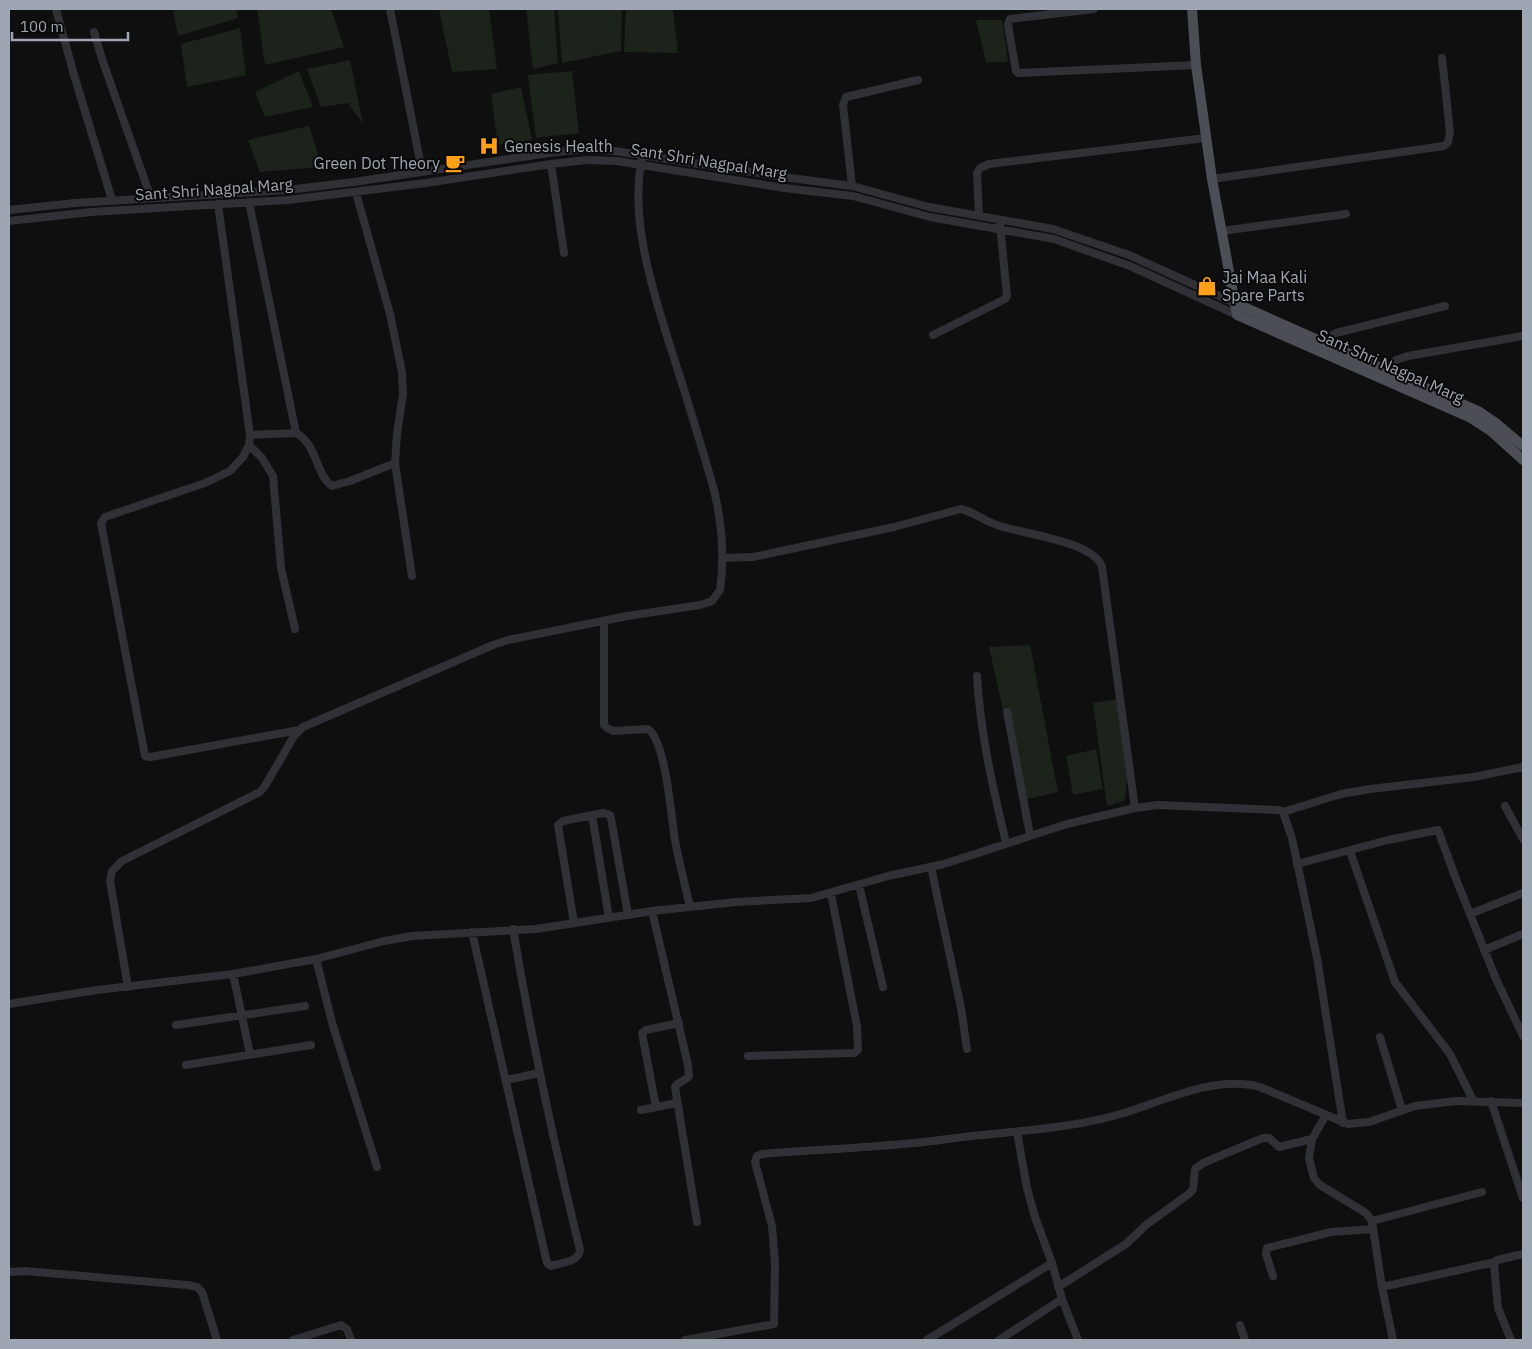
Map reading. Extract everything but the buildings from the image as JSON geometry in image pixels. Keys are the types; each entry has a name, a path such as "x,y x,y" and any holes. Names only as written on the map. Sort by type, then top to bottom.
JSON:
{"main road":[{"path":"1192,9 1196,65 1212,179 1237,309"},
{"name":"Sant Shri Nagpal Marg","path":"1237,309 1320,341 1478,411 1523,446"},
{"name":"Sant Shri Nagpal Marg","path":"1237,309 1471,418 1491,431 1523,460"}],"street":[{"path":"56,9 112,200"},
{"path":"390,9 422,172"},
{"path":"1094,9 1010,19 1008,24 1016,71 1018,73 1196,65"},
{"path":"94,32 150,198"},
{"path":"1212,179 1444,146 1448,142 1450,132 1442,58"},
{"path":"852,186 843,105 846,97 918,80"},
{"path":"979,216 977,173 980,168 988,164 1206,138"},
{"name":"Sant Shri Nagpal Marg","path":"9,210 112,200 287,190 585,149 615,151 852,186 929,207 1053,229 1128,255 1237,309"},
{"path":"128,987 110,881 112,871 122,861 260,792 294,736 307,724 508,640 627,616 700,605 712,601 720,590 723,558 720,517 714,490 662,319 645,252 638,197 640,165 643,155"},
{"name":"Sant Shri Nagpal Marg","path":"9,220 90,212 288,200 356,193 551,164 587,160 617,161 853,196 930,217 1054,239 1122,263 1237,309"},
{"path":"551,164 564,253"},
{"path":"431,170 433,182"},
{"path":"356,193 390,314 402,372 403,394 395,463 412,576"},
{"path":"249,202 296,433"},
{"path":"218,204 250,435 249,444 243,457 230,471 205,483 105,517 101,523 145,756 300,730"},
{"path":"1222,230 1346,214"},
{"path":"934,335 1005,299 1007,296 1008,289 1000,230 1001,220"},
{"path":"1320,341 1336,333 1445,306"},
{"path":"1386,370 1396,360 1408,356 1523,336"},
{"path":"250,435 296,433 305,439 324,478 332,486 395,463"},
{"path":"249,444 262,458 273,476 282,568 295,629"},
{"path":"723,558 753,557 894,527 961,509 969,510 995,525 1067,543 1093,555 1099,560 1102,567 1135,808"},
{"path":"604,621 604,725 613,731 648,729 655,736 669,787 675,838 690,907"},
{"path":"977,676 978,700 984,738 1006,843"},
{"path":"1007,712 1030,835"},
{"path":"9,1004 233,974 316,960 399,938 513,929 536,929 652,911 736,902 799,900 830,894 888,876 931,867 981,853 1067,824 1135,808 1158,805 1280,810 1283,812 1341,794 1370,789 1474,778 1523,767"},
{"path":"1505,806 1523,839"},
{"path":"1283,812 1292,838 1317,958 1343,1123"},
{"path":"574,923 558,824 562,821 603,813 610,815 611,818 628,915"},
{"path":"592,815 610,918"},
{"path":"1297,864 1388,840 1438,830 1484,950 1522,1036"},
{"path":"1350,851 1395,982 1450,1054 1473,1100"},
{"path":"931,867 961,1008 967,1048"},
{"path":"859,885 883,987"},
{"path":"1470,914 1523,893"},
{"path":"748,1056 854,1053 858,1050 857,1026 830,894"},
{"path":"652,911 679,1023 689,1074 686,1080 678,1083 675,1087 697,1222"},
{"path":"472,932 546,1263 551,1266 576,1258 580,1250 529,1026 513,929"},
{"path":"1484,950 1523,934"},
{"path":"316,960 333,1026 377,1166"},
{"path":"233,974 250,1054"},
{"path":"176,1025 304,1006"},
{"path":"656,1107 642,1033 646,1030 679,1023"},
{"path":"1380,1037 1402,1110"},
{"path":"186,1064 311,1045"},
{"path":"506,1080 540,1073"},
{"path":"685,1340 774,1324 774,1247 770,1213 755,1162 759,1155 914,1143 1017,1132 1096,1120 1226,1083 1243,1083 1260,1087 1343,1123 1356,1124 1369,1122 1415,1106 1473,1100 1523,1103"},
{"path":"1491,1101 1523,1198"},
{"path":"641,1110 677,1103"},
{"path":"1326,1115 1312,1139 1309,1158 1315,1181 1366,1214 1372,1225 1393,1340"},
{"path":"1017,1132 1032,1208 1052,1263 1076,1340"},
{"path":"1058,1287 1126,1244 1146,1225 1192,1192 1195,1169 1203,1162 1263,1138 1270,1138 1279,1147 1312,1139"},
{"path":"1273,1276 1266,1254 1267,1248 1331,1232 1372,1225 1482,1192"},
{"path":"1382,1287 1523,1254"},
{"path":"1495,1262 1498,1304 1512,1340"},
{"path":"927,1340 1052,1263"},
{"path":"9,1272 24,1271 197,1287 202,1292 217,1340"},
{"path":"998,1340 1062,1299"},
{"path":"293,1340 341,1324 347,1329 351,1340"},
{"path":"1240,1325 1245,1340"}],"shaded area":[{"path":"173,9 236,9 238,18 178,36"},
{"path":"257,9 331,9 344,47 265,65"},
{"path":"439,9 489,9 497,69 452,72"},
{"path":"526,9 554,9 558,63 533,69"},
{"path":"558,9 622,9 621,51 562,63"},
{"path":"626,9 673,9 678,53 624,52"},
{"path":"976,20 1002,20 1008,62 986,62"},
{"path":"240,28 246,75 187,87 181,44"},
{"path":"350,60 363,124 348,103 321,107 307,69"},
{"path":"299,71 313,107 265,117 255,92"},
{"path":"572,71 579,133 536,138 528,75"},
{"path":"521,87 532,140 498,145 491,94"},
{"path":"309,126 322,167 260,172 248,140"},
{"path":"1030,645 1058,792 1023,800 989,647"},
{"path":"1118,699 1126,750 1126,789 1124,801 1107,806 1093,703"},
{"path":"1096,749 1103,789 1073,795 1066,756"}],"place":[{"name":"Genesis Health","path":"489,146"},
{"name":"Green Dot Theory","path":"455,163"},
{"name":"Jai Maa Kali Spare Parts","path":"1207,286"}]}
